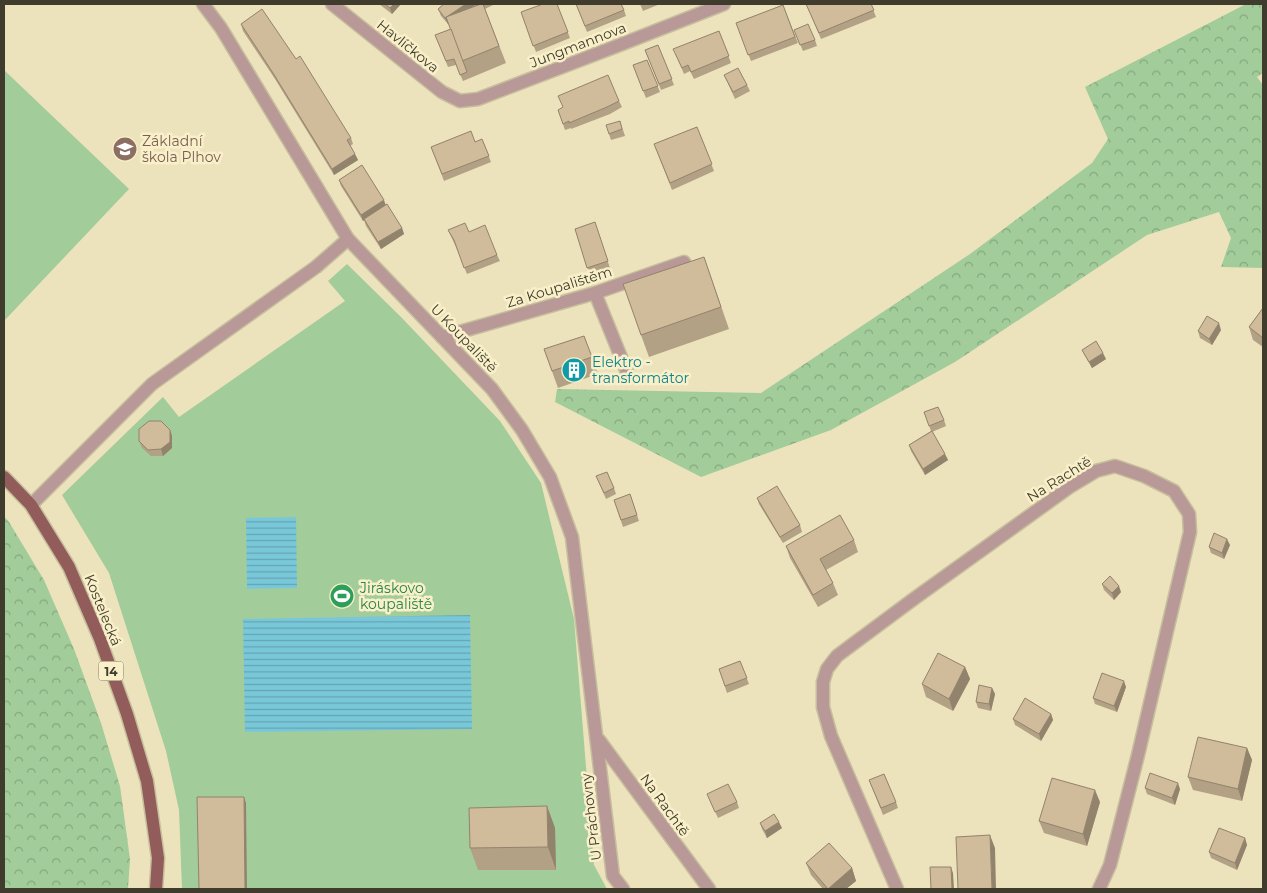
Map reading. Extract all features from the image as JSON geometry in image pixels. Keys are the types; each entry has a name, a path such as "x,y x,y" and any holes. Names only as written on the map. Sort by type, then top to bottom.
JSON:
{"main road":[{"name":"Kostelecká","path":"4,477 31,506 69,567 100,639 127,714 147,780 158,858 156,889"}],"street":[{"name":"U Koupaliště","path":"203,4 221,28 348,239 492,389 522,430 550,477 572,537 597,738"},
{"name":"Havlíčkova","path":"332,4 442,92"},
{"name":"Jungmannova","path":"442,92 460,102 478,99 724,4"},
{"path":"31,506 152,384 316,267 348,239"},
{"name":"Za Koupalištěm","path":"442,337 595,293 684,262"},
{"path":"595,293 629,377"},
{"name":"Na Rachtě","path":"897,889 831,736 823,708 823,682 828,669 838,656 853,644 1071,486 1096,471 1115,466 1144,476 1174,491 1189,514 1190,532 1138,755 1110,865 1099,889"},
{"name":"U Práchovny","path":"597,738 613,876 622,889"},
{"name":"Na Rachtě","path":"597,738 709,889"}],"green space":[{"path":"1246,4 1263,4 1263,73 1257,77 1263,85 1263,268 1221,267 1231,238 1219,212 1147,235 955,362 831,430 701,477 555,402 557,389 761,393 970,254 1092,163 1108,139 1085,87"},
{"path":"4,70 129,189 4,321"},
{"name":"Jiráskovo koupaliště","path":"347,264 401,317 500,421 541,483 574,619 594,865 607,889 182,889 179,810 166,751 109,573 62,495 163,397 179,417 345,301 328,281"},
{"path":"4,516 44,580 74,649 101,723 120,786 130,859 128,889 4,889"}],"water":[{"path":"296,517 297,588 247,589 246,518"},
{"path":"470,615 472,729 245,732 243,619"}],"building":[{"path":"385,4 394,4 390,8"},
{"path":"444,4 466,4 445,18 438,9"},
{"path":"483,4 499,46 462,61 446,17"},
{"path":"543,4 557,4 568,32 533,46 521,12"},
{"path":"576,4 621,4 624,10 585,26"},
{"path":"806,4 871,4 874,10 819,33"},
{"path":"783,5 795,37 748,55 736,23"},
{"path":"262,9 296,59 300,56 351,138 347,140 355,154 332,169 241,24"},
{"path":"808,24 815,40 800,45 794,30"},
{"path":"451,29 467,72 460,75 454,59 446,61 435,35"},
{"path":"719,31 729,56 691,72 688,65 682,68 673,49"},
{"path":"658,45 672,79 659,84 645,50"},
{"path":"647,60 658,86 643,91 633,65"},
{"path":"738,68 747,85 733,92 724,75"},
{"path":"608,75 619,101 563,124 558,110 563,107 558,96"},
{"path":"620,121 622,129 609,134 606,125"},
{"path":"697,127 712,164 670,183 654,144"},
{"path":"471,131 475,142 482,139 489,156 442,174 431,147"},
{"path":"362,165 384,200 361,215 339,180"},
{"path":"387,204 402,228 378,242 364,219"},
{"path":"595,222 608,261 587,268 575,229"},
{"path":"465,223 469,232 485,225 497,255 464,268 454,240 448,230"},
{"path":"704,257 721,307 641,335 623,284"},
{"path":"1263,308 1263,338 1249,327"},
{"path":"1207,316 1219,323 1209,339 1198,331"},
{"path":"584,336 592,357 552,371 544,349"},
{"path":"1096,341 1103,353 1089,362 1082,350"},
{"path":"938,407 944,420 929,426 924,412"},
{"path":"149,421 161,421 170,430 170,442 161,449 148,450 139,441 139,429"},
{"path":"932,431 945,454 923,469 909,445"},
{"path":"607,472 614,488 604,493 596,476"},
{"path":"777,486 800,525 780,537 757,498"},
{"path":"630,494 637,515 621,520 614,500"},
{"path":"840,515 854,540 820,559 833,583 813,595 786,546"},
{"path":"1214,533 1227,539 1222,553 1209,547"},
{"path":"1110,576 1119,586 1112,593 1102,584"},
{"path":"938,653 965,667 949,699 922,684"},
{"path":"740,661 747,678 725,686 719,669"},
{"path":"1102,673 1124,681 1114,706 1093,698"},
{"path":"979,685 992,688 989,704 976,702"},
{"path":"1025,698 1051,714 1039,734 1013,719"},
{"path":"1198,737 1247,748 1238,789 1188,777"},
{"path":"1150,773 1178,783 1172,798 1145,788"},
{"path":"884,774 896,802 881,808 869,780"},
{"path":"1052,778 1095,790 1083,834 1039,821"},
{"path":"728,784 737,802 715,812 707,794"},
{"path":"197,797 244,797 245,889 199,889"},
{"path":"547,806 548,847 470,848 469,808"},
{"path":"774,814 779,822 765,831 760,823"},
{"path":"1219,828 1245,838 1235,863 1209,852"},
{"path":"990,835 992,889 958,889 956,837"},
{"path":"829,843 852,868 828,889 806,863"},
{"path":"930,867 951,867 952,889 931,889"}],"place":[{"name":"Základní škola Plhov","path":"125,149"},
{"name":"Elektro - transformátor","path":"574,370"},
{"name":"Jiráskovo koupaliště","path":"342,596"}]}
